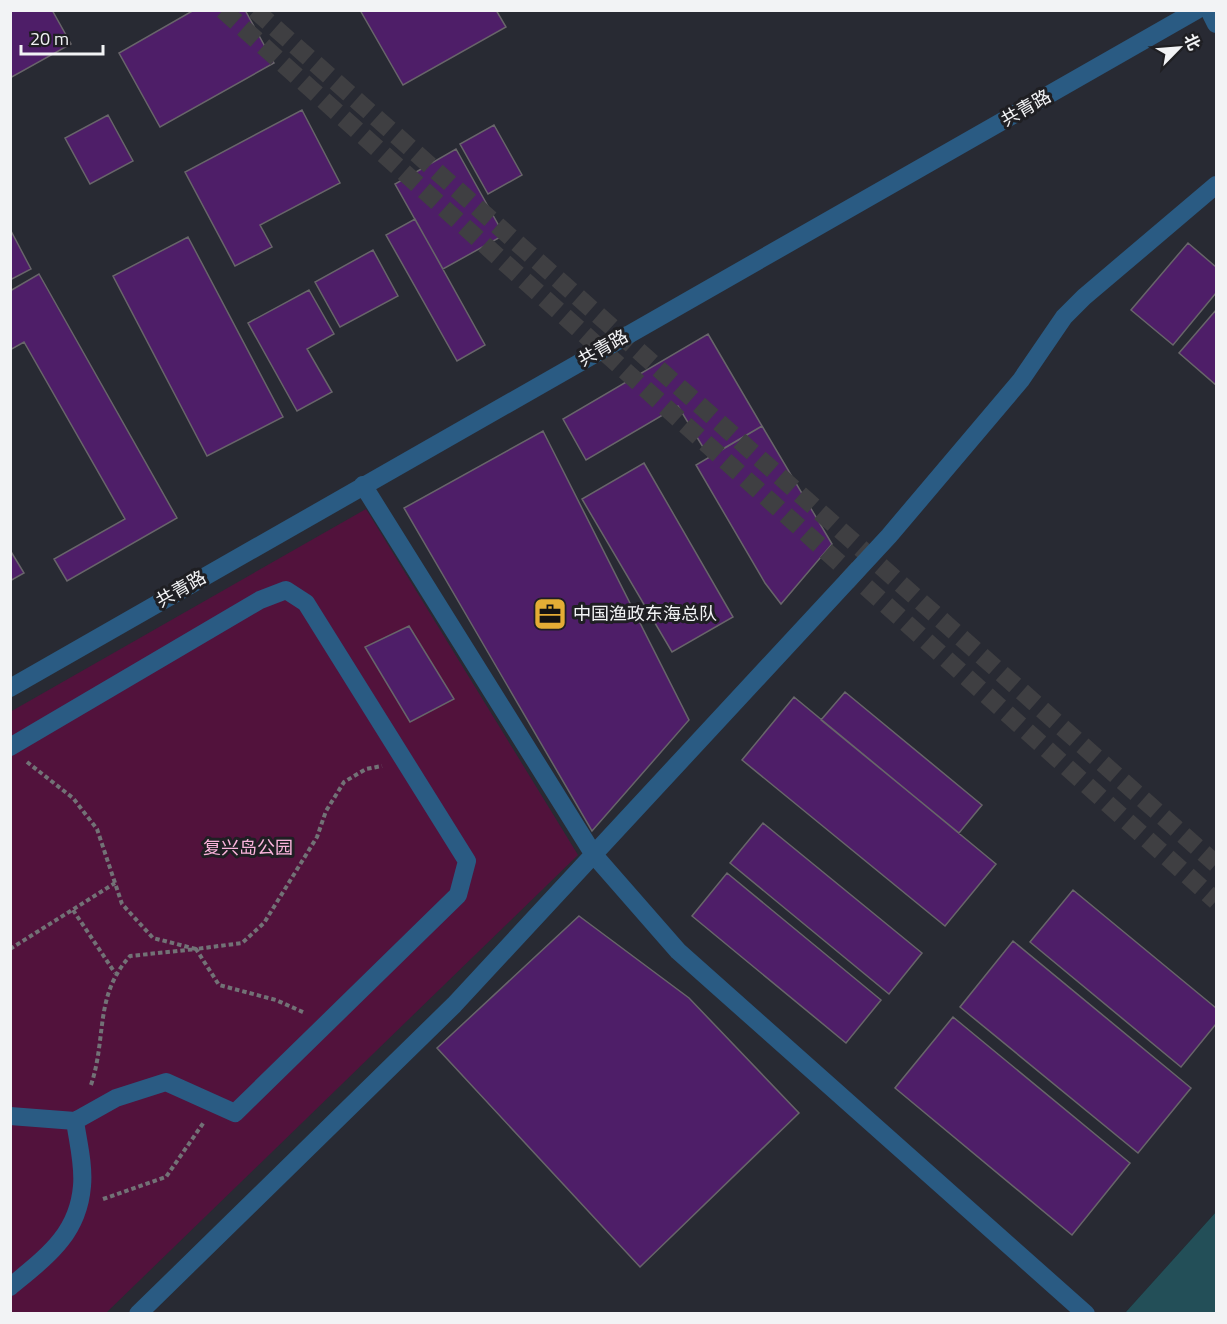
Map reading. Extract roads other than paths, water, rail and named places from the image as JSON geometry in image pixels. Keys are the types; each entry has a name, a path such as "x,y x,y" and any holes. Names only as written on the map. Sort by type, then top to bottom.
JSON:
{"street":[{"name":"共青路","path":"10,688 1197,10"},
{"path":"1209,10 1216,24"},
{"path":"138,1314 454,1005 594,855 889,536 1021,380 1064,317 1216,185"},
{"path":"363,485 594,855 678,951 1086,1314"},
{"path":"10,1116 75,1121 116,1098 166,1082 235,1113 458,895 467,861 306,603 286,590 260,600 15,751"},
{"path":"10,1287 53,1251 76,1220 83,1184 75,1121"}],"water":[{"path":"1216,1212 1216,1313 1125,1313"}],"tunnel":[{"path":"223,10 1216,901"},
{"path":"255,10 1216,864"}],"place":[{"name":"中国渔政东海总队","path":"550,614"}],"park label":[{"name":"复兴岛公园","path":"248,848"}]}
